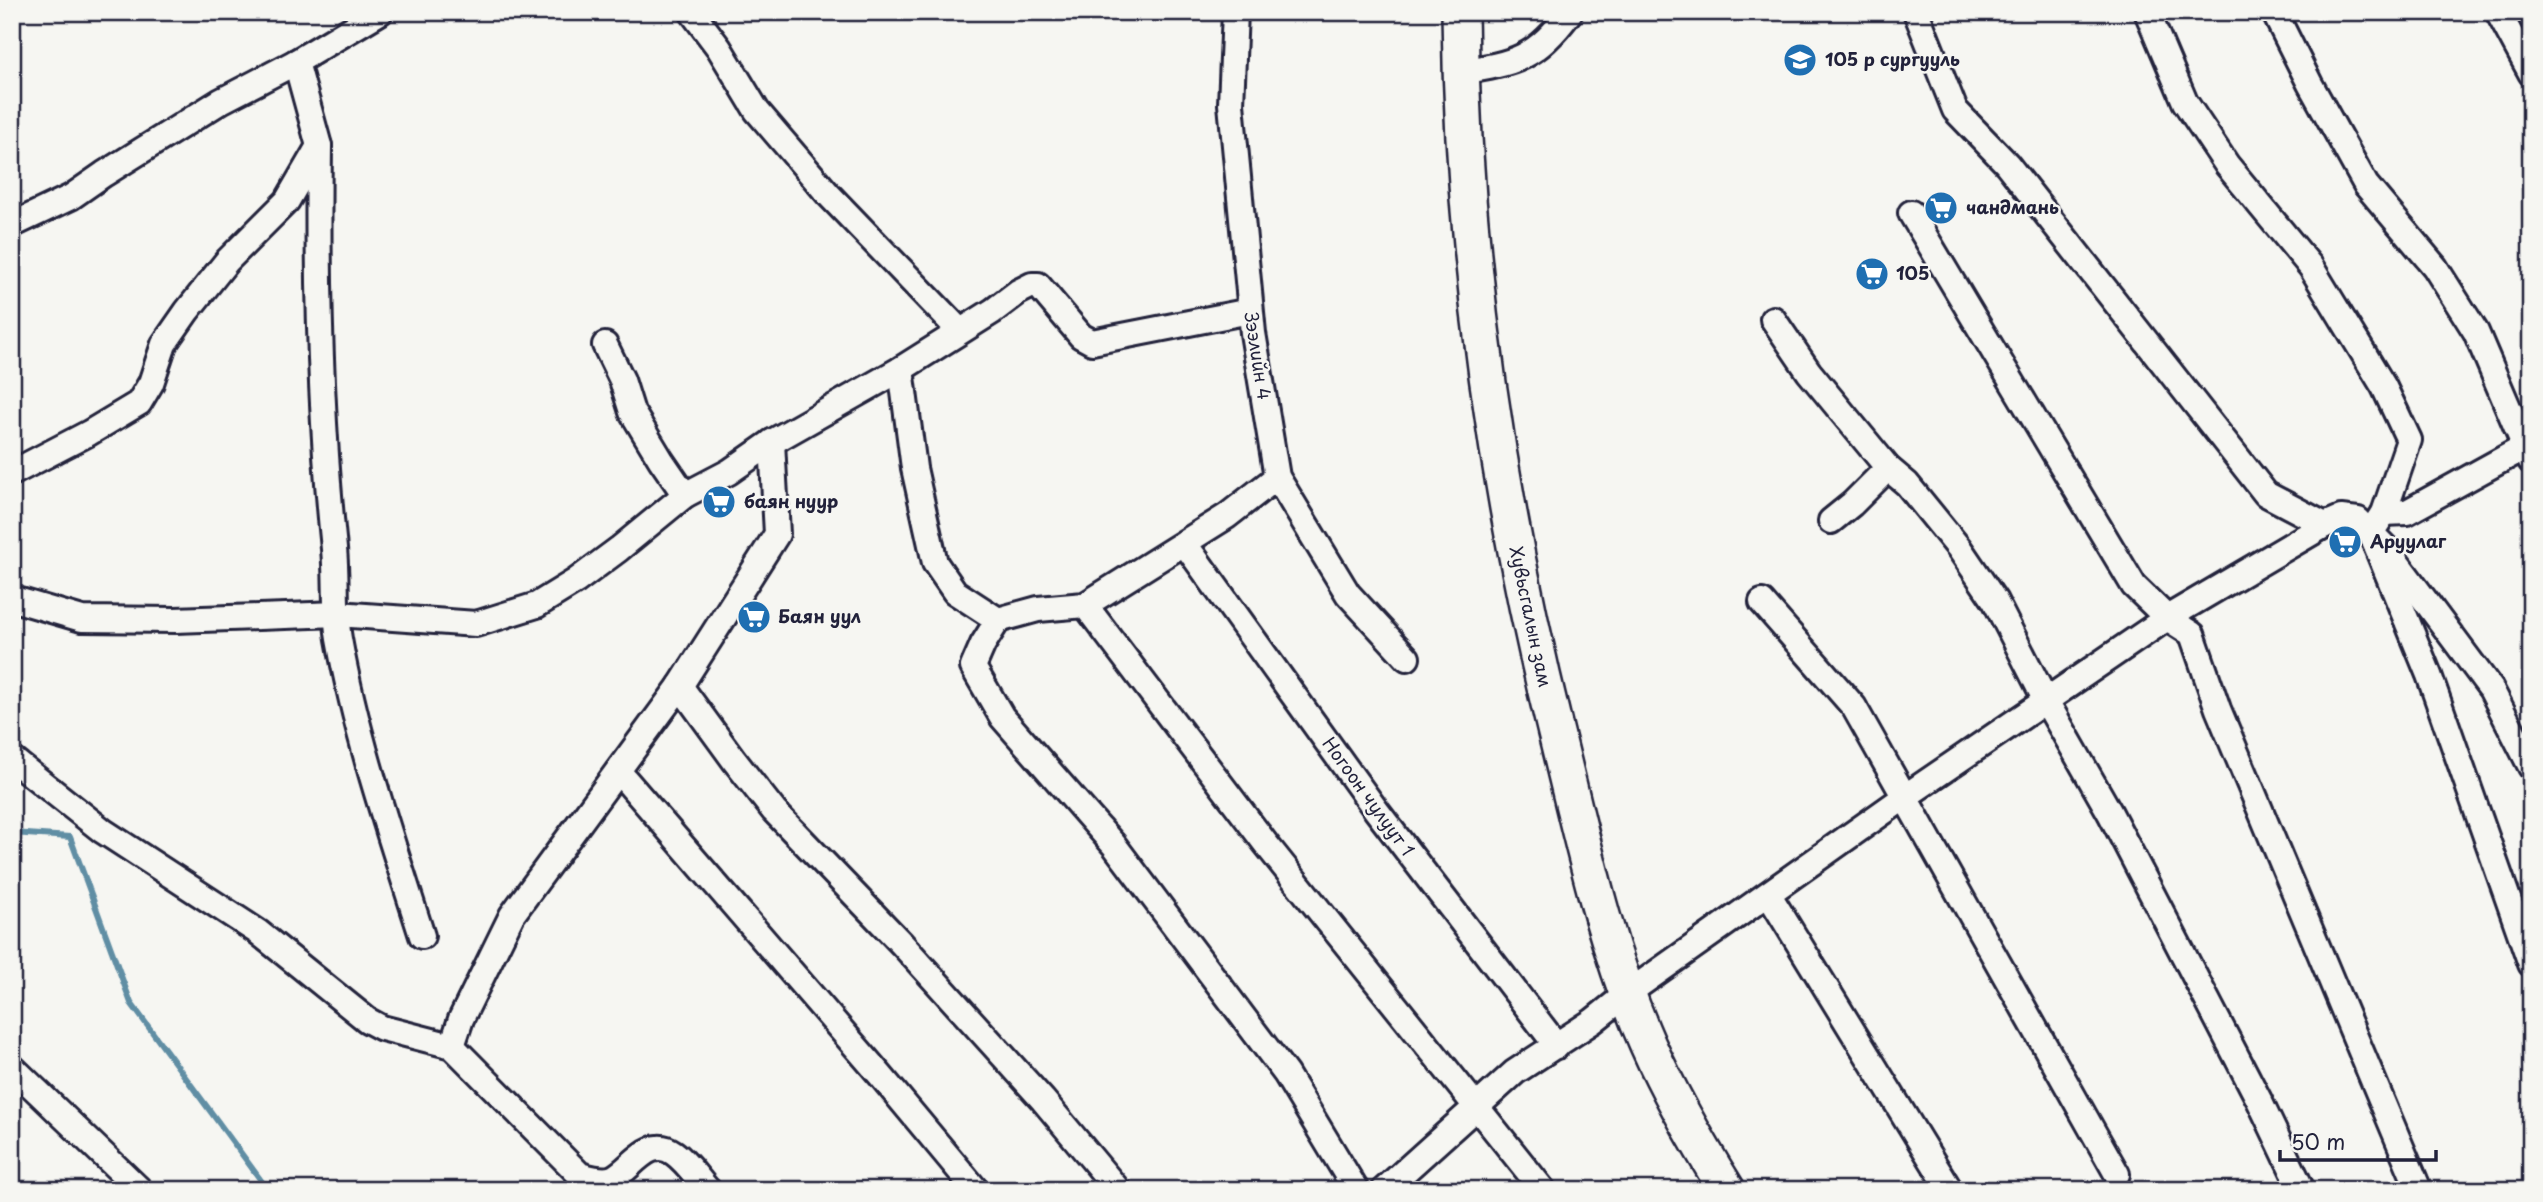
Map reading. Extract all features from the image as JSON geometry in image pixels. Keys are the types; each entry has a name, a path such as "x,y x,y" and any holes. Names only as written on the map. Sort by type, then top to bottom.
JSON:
{"main road":[{"name":"Хувьсгалын зам","path":"1460,12 1461,72 1477,292 1500,473 1543,679 1598,899 1628,993 1647,1043 1671,1091 1727,1190"}],"street":[{"path":"12,225 71,197 221,101 296,62 380,12"},
{"path":"692,12 719,48 757,111 828,194 960,331"},
{"name":"Зээлийн 4","path":"1235,12 1231,104 1250,311 1277,477 1348,594 1407,658"},
{"path":"1461,72 1504,65 1531,54 1555,33 1570,12"},
{"path":"1916,12 1955,110 2007,164 2266,494 2325,525"},
{"path":"2147,12 2185,102 2227,165 2311,267 2384,387 2409,440 2378,523 2386,548 2490,689 2531,767"},
{"path":"1384,1190 1515,1072 1558,1046 1628,993 1906,796 2167,618 2325,525 2341,518 2378,523 2407,512 2528,454 2476,331 2435,267 2366,185 2310,85 2274,12"},
{"path":"2498,12 2531,73"},
{"path":"296,62 319,146 317,271 323,441 339,637 368,765 422,936"},
{"path":"12,473 89,433 139,403 151,383 164,344 187,311 227,261 287,201 319,146"},
{"path":"1911,212 2134,586 2167,618 2192,634 2222,719 2419,1190"},
{"path":"12,596 17,600 82,619 175,620 338,614 477,624 537,605 576,581 685,495 729,472 772,442 901,369 1032,285 1038,285 1081,336 1092,342 1250,311"},
{"path":"1773,319 1809,372 1888,468 1907,484 1959,548 1995,601 2046,701 2110,813 2253,1088 2302,1190"},
{"path":"605,345 622,380 632,412 660,460 685,495"},
{"path":"901,369 914,468 935,564 956,592 998,620"},
{"path":"452,1046 461,1019 512,915 680,686 777,534 772,442"},
{"path":"1830,522 1888,468"},
{"path":"1277,477 1227,516 1085,605 1038,609 998,620 973,667 1002,717 1114,845 1286,1074 1356,1190"},
{"path":"2378,523 2428,675 2531,964"},
{"name":"Ногоон чулуут 1","path":"1185,544 1376,810 1558,1046"},
{"path":"1762,602 1854,707 2117,1174"},
{"path":"1085,605 1266,844 1543,1190"},
{"path":"680,686 774,811 902,944 1043,1100 1118,1190"},
{"path":"12,759 103,831 258,932 367,1020 382,1028 452,1046 580,1175 599,1180 613,1178 645,1151 658,1148 673,1152 708,1190"},
{"path":"618,771 976,1190"},
{"path":"1769,895 1950,1190"},
{"path":"12,1067 140,1190"}],"waterway":[{"path":"12,833 70,837 131,1003 268,1190"}],"place":[{"name":"105 р сургууль","path":"1800,60"},
{"name":"чандмань","path":"1941,208"},
{"name":"105","path":"1872,274"},
{"name":"баян нуур","path":"719,502"},
{"name":"Аруулаг","path":"2345,542"},
{"name":"Баян уул","path":"754,617"}]}
